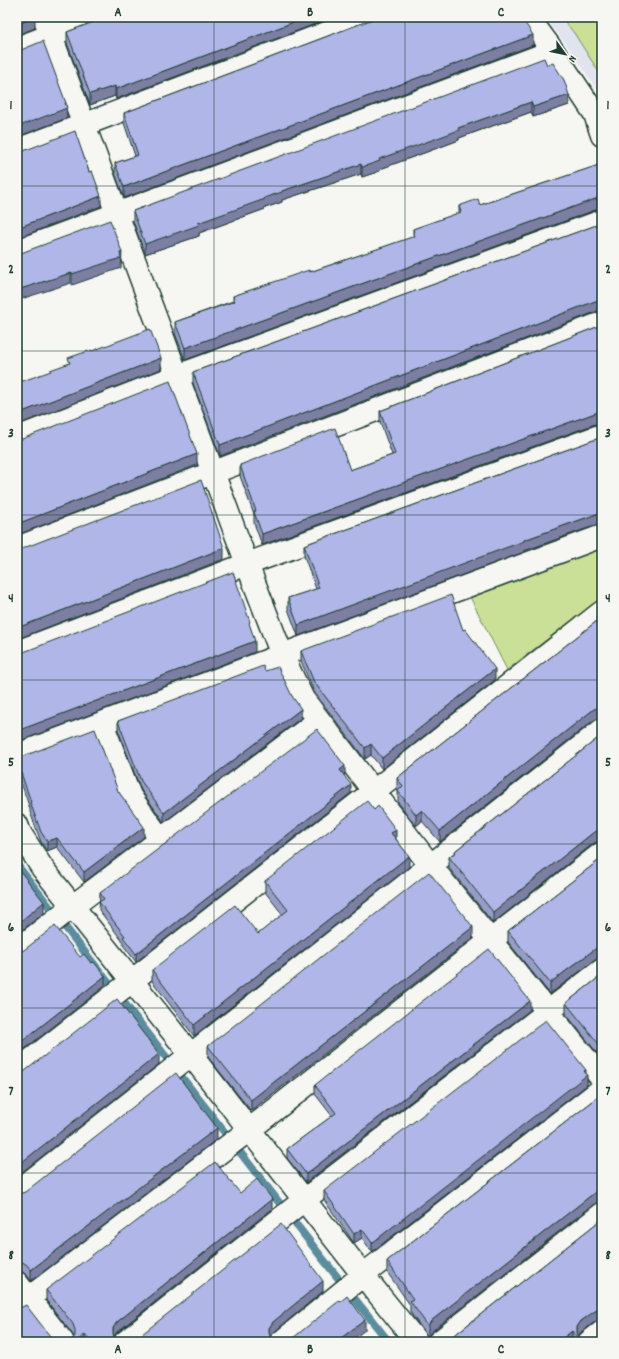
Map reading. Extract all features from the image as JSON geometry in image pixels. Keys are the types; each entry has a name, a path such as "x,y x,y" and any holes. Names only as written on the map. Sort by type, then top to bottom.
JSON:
{"street":[{"path":"17,48 47,26 99,17"},
{"path":"17,150 369,17"},
{"path":"528,17 553,51 595,114 602,135"},
{"path":"47,26 247,564 282,654 302,699 430,866 602,1079"},
{"path":"17,251 553,51"},
{"path":"17,438 177,376 602,221"},
{"path":"17,548 602,323"},
{"path":"17,652 247,564 602,435"},
{"path":"17,755 282,654 602,536"},
{"path":"17,1071 602,612"},
{"path":"17,950 72,906 319,720"},
{"path":"102,723 130,796 160,840"},
{"path":"17,1192 602,730"},
{"path":"18,831 42,869 191,1055 417,1342"},
{"path":"64,1342 21,1296 249,1130 602,853"},
{"path":"125,1342 304,1200 602,970"},
{"path":"281,1342 363,1275 602,1089"},
{"path":"439,1342 602,1214"},
{"path":"589,1342 602,1332"}],"shaded area":[{"path":"544,17 602,17 602,97 569,48"}],"green space":[{"path":"561,17 602,17 602,77 574,33"},
{"path":"602,548 602,597 507,670 470,597"}],"building":[{"path":"17,17 34,17 35,18 17,24"},
{"path":"106,17 307,17 116,89 115,86 90,94 67,32"},
{"path":"376,17 502,17 503,19 506,17 521,17 533,35 124,187 115,163 138,155 124,113"},
{"path":"43,41 67,108 17,127 17,50 21,50"},
{"path":"544,58 547,65 553,63 564,80 569,95 533,107 531,102 458,128 459,130 379,159 380,161 362,167 361,164 282,191 264,198 265,199 198,223 199,225 145,244 133,211"},
{"path":"75,131 89,172 92,171 101,196 17,228 17,152 21,152"},
{"path":"602,164 602,197 185,348 175,322 235,301 233,296 309,270 310,272 415,236 413,229 461,212 459,206 478,199 480,205"},
{"path":"110,220 122,252 120,253 121,258 17,290 17,253 21,253"},
{"path":"602,223 602,300 598,300 220,445 193,372"},
{"path":"602,325 602,412 598,412 262,534 254,512 256,511 240,465 335,428 350,470 395,454 380,411"},
{"path":"150,329 161,358 17,414 17,383 70,363 68,358 91,350 92,351"},
{"path":"170,381 197,454 17,524 17,439 22,439"},
{"path":"602,437 602,512 298,625 288,598 319,588 304,545"},
{"path":"201,480 224,548 17,628 17,549 21,549"},
{"path":"233,572 255,641 17,731 17,653 21,653"},
{"path":"451,595 463,630 465,629 495,669 382,758 371,744 365,748 314,682 301,651"},
{"path":"602,617 602,707 594,709 440,831 422,810 416,815 398,791 403,786 397,778"},
{"path":"263,666 265,671 278,667 292,696 301,709 164,813 141,781 118,721"},
{"path":"95,729 118,791 144,827 84,872 57,838 47,841 41,832 30,802 17,757 21,757"},
{"path":"317,729 345,766 340,770 351,785 136,954 123,937 125,936 99,902 104,899 100,893"},
{"path":"602,735 602,830 594,832 493,912 449,857"},
{"path":"367,801 374,810 378,806 396,830 391,833 409,856 194,1025 152,970 235,905 258,934 288,910 265,881"},
{"path":"602,858 602,947 595,949 550,983 508,931"},
{"path":"17,867 44,902 17,924"},
{"path":"429,872 473,927 251,1100 208,1046"},
{"path":"55,926 80,957 84,954 91,963 94,962 105,976 17,1045 17,952 24,950"},
{"path":"489,949 530,1001 306,1174 287,1149 336,1113 315,1085"},
{"path":"602,975 602,1048 566,1003"},
{"path":"117,999 159,1054 17,1166 17,1073 25,1071"},
{"path":"546,1020 586,1070 584,1071 587,1075 372,1243 362,1229 354,1234 324,1191"},
{"path":"176,1073 217,1128 31,1270 21,1261 17,1261 17,1194 25,1192"},
{"path":"602,1094 602,1191 594,1193 431,1321 428,1326 410,1301 413,1299 387,1261"},
{"path":"215,1162 240,1193 257,1179 272,1199 117,1322 113,1328 113,1334 115,1339 119,1342 92,1342 85,1334 76,1342 70,1342 75,1336 73,1324 46,1290"},
{"path":"602,1219 602,1309 595,1311 581,1321 577,1327 579,1338 584,1342 581,1342 572,1331 558,1342 444,1342 447,1341"},
{"path":"281,1224 323,1281 273,1322 269,1328 269,1333 271,1339 275,1342 132,1342"},
{"path":"347,1296 365,1320 337,1341 338,1342 288,1342 339,1301 340,1302"},
{"path":"26,1305 53,1340 57,1342 17,1342 17,1309"},
{"path":"602,1337 602,1342 594,1342 597,1341"}],"waterway":[{"path":"17,865 389,1342"}]}
